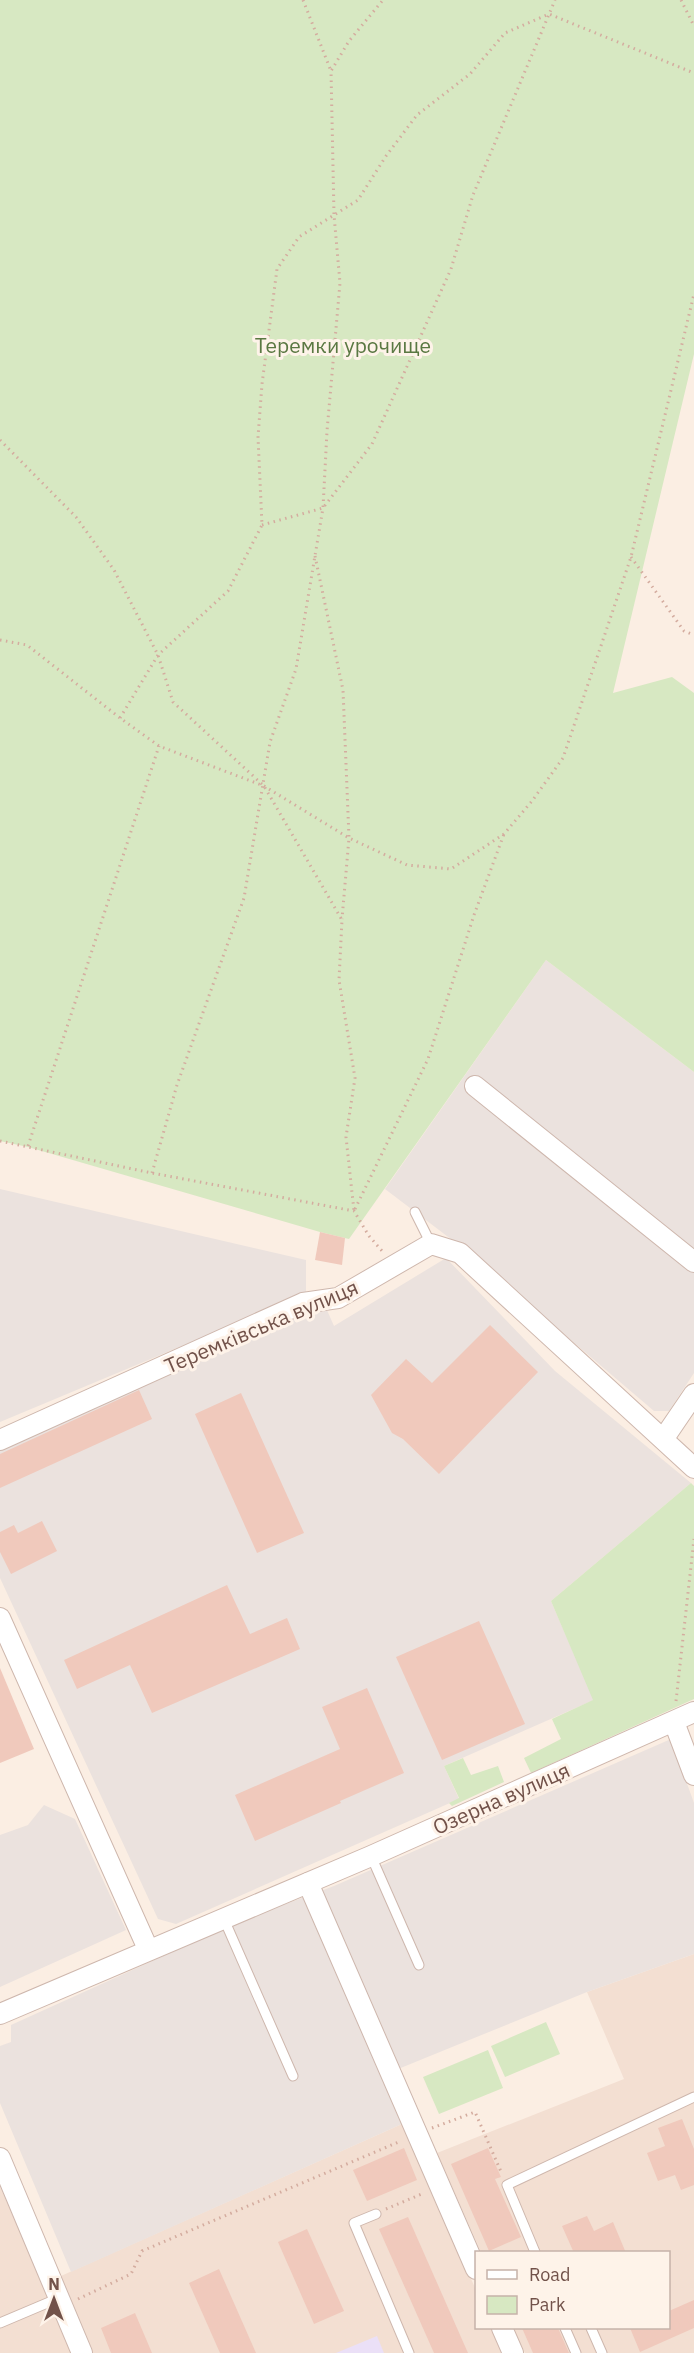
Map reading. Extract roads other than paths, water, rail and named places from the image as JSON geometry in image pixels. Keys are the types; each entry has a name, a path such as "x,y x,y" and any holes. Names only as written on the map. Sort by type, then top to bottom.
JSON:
{"street":[{"path":"475,1086 694,1262"},
{"path":"432,1244 460,1253 694,1468"},
{"name":"Теремківська вулиця","path":"0,1440 303,1303 338,1298 432,1244"},
{"path":"664,1438 694,1394"},
{"path":"0,1618 148,1949"},
{"name":"Озерна вулиця","path":"0,2014 223,1917 371,1856 694,1712"},
{"path":"674,1722 694,1775"},
{"path":"308,1883 475,2264"},
{"path":"0,2158 82,2353"},
{"path":"502,2329 513,2353"}],"lane":[{"path":"415,1212 432,1244"},
{"path":"371,1856 419,1965"},
{"path":"223,1917 293,2076"},
{"path":"534,2251 507,2185 694,2097"},
{"path":"376,2214 354,2223 409,2353"},
{"path":"0,2323 59,2298"},
{"path":"566,2329 576,2353"},
{"path":"591,2329 602,2353"}],"park label":[{"name":"Теремки урочище","path":"343,345"}]}
